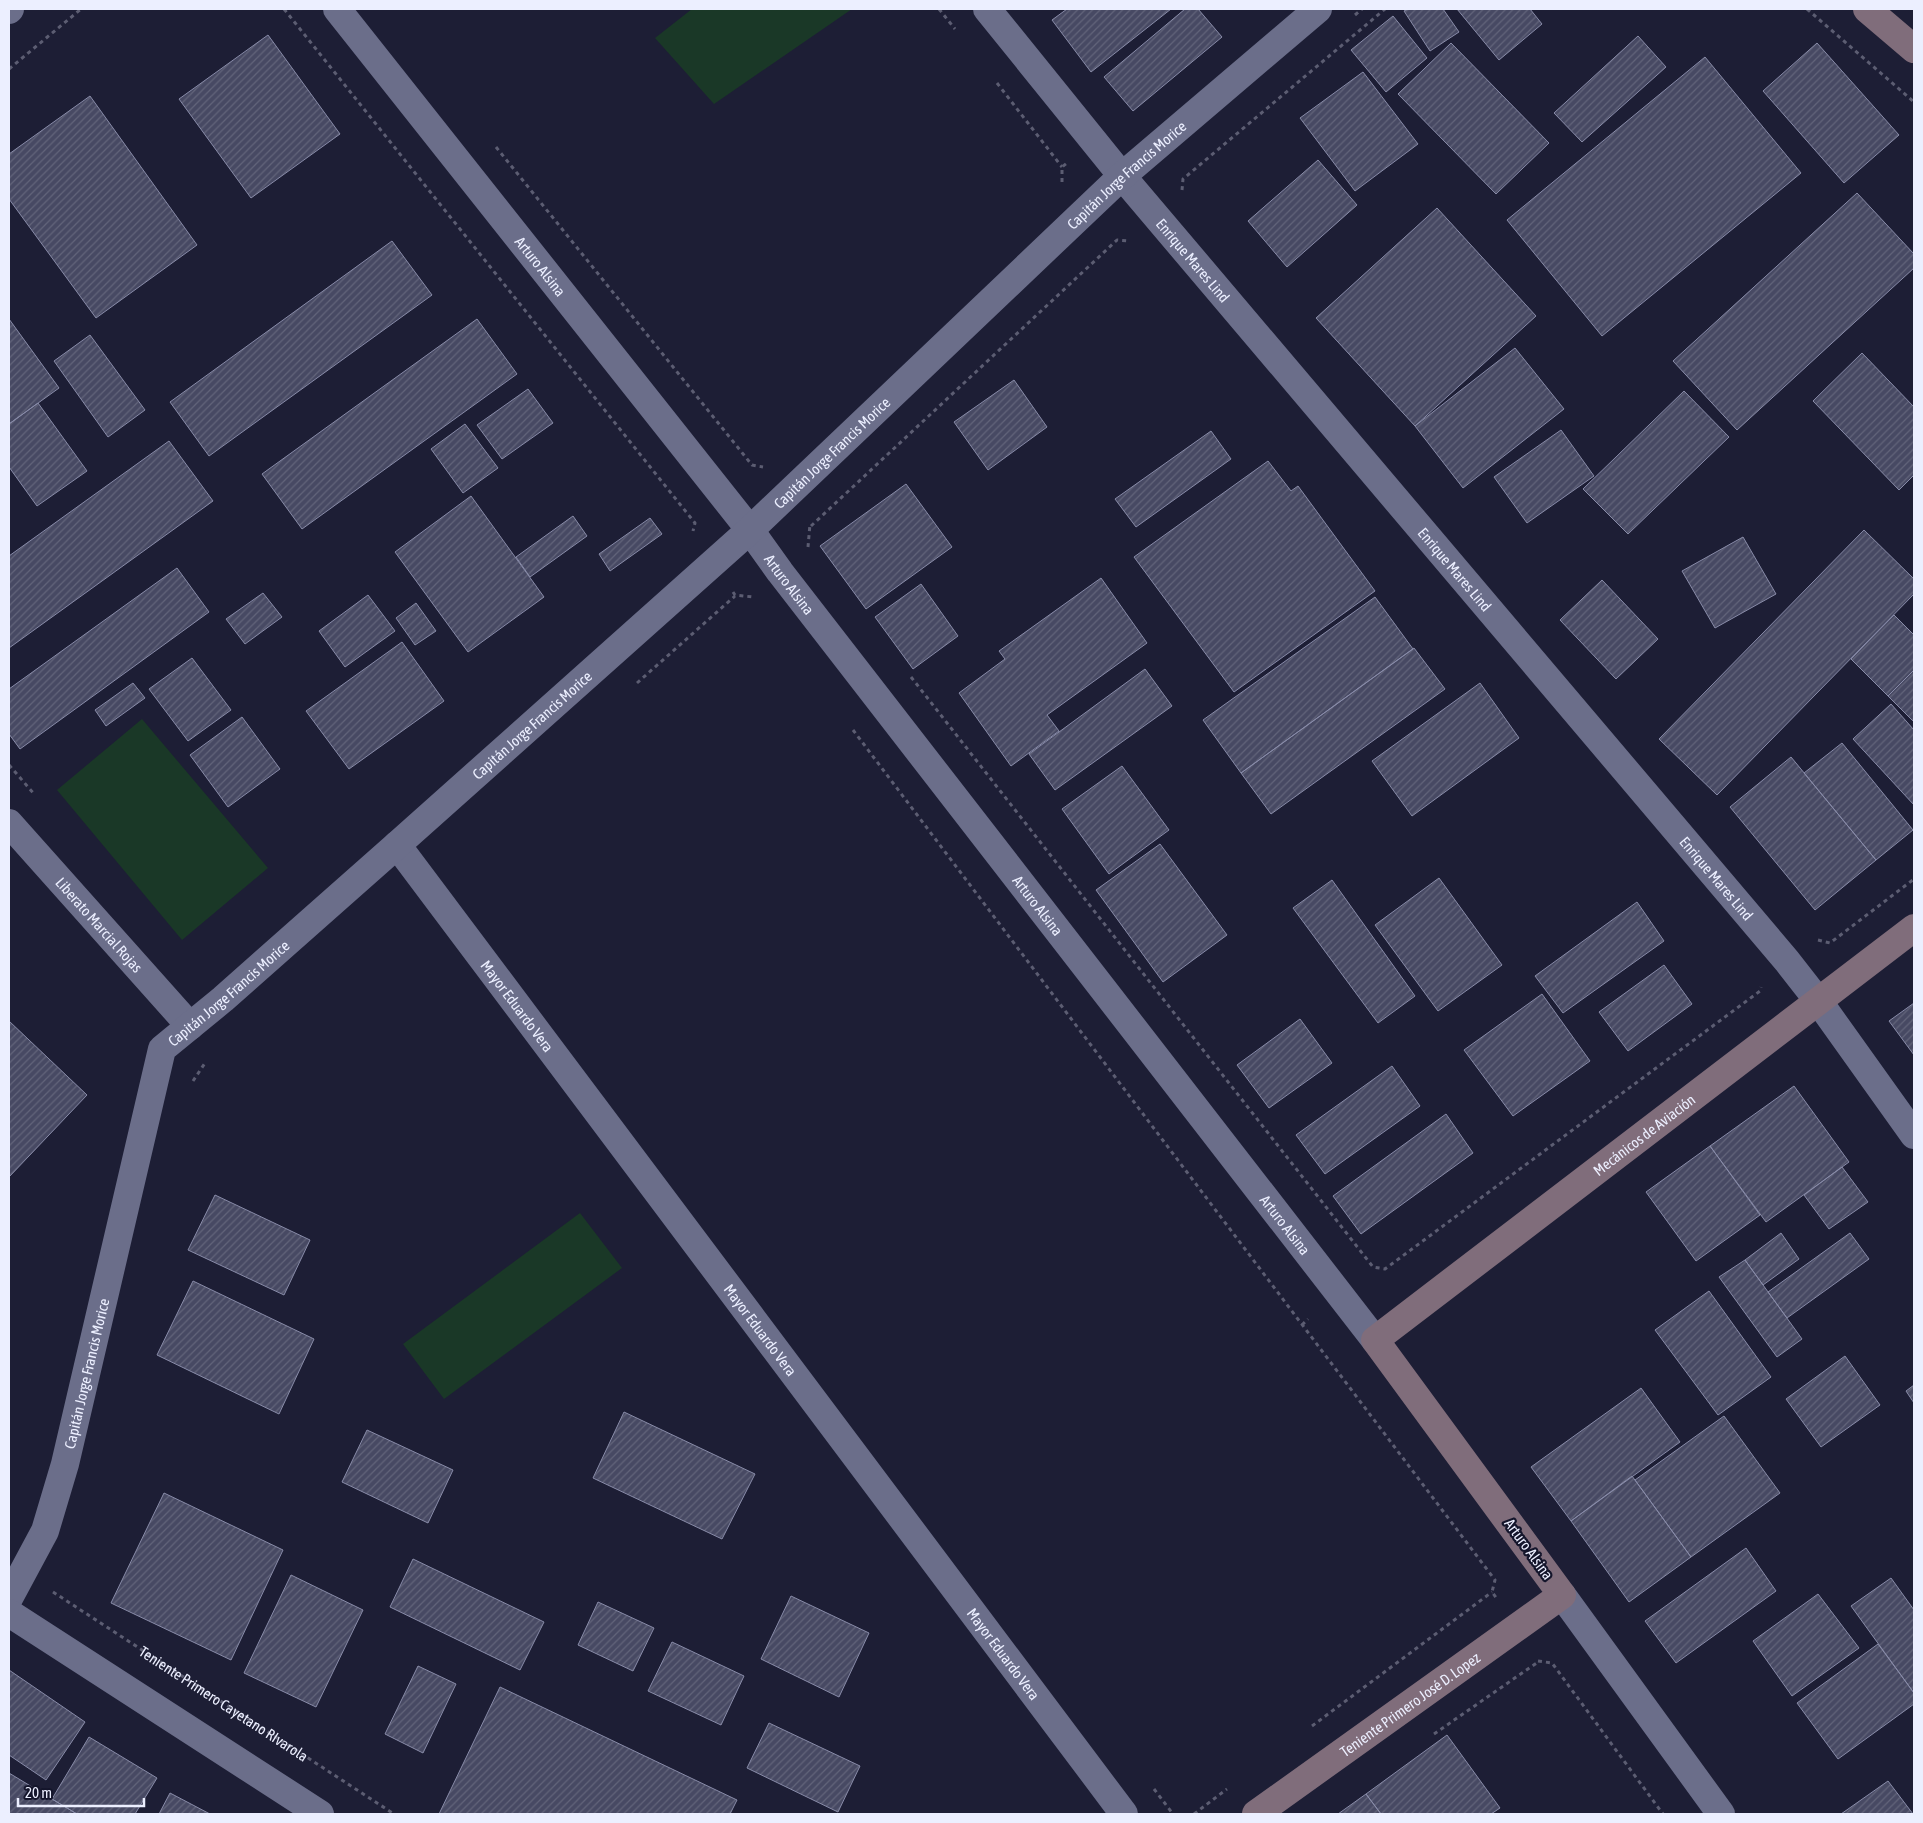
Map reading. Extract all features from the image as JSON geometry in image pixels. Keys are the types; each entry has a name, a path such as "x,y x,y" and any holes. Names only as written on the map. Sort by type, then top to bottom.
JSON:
{"street":[{"name":"Arturo Alsina","path":"337,9 750,530 786,580 1375,1340 1721,1814"},
{"name":"Enrique Mares Lind","path":"987,9 1122,176 1819,1002 1914,1135"},
{"name":"Capitán Jorge Francis Morice","path":"9,1598 45,1531 64,1464 162,1049 397,845 750,530 1122,176 1318,9"},
{"path":"1867,9 1914,49"},
{"name":"Liberato Marcial Rojas","path":"9,823 190,1026"},
{"name":"Mayor Eduardo Vera","path":"397,845 1124,1814"},
{"name":"Mecánicos de Aviación","path":"1375,1340 1914,928"},
{"name":"Teniente Primero José D. Lopez","path":"1256,1814 1562,1595"},
{"path":"9,1613 320,1814"}],"path":[{"path":"9,70 81,9"},
{"path":"284,9 695,523 692,537"},
{"path":"939,9 957,31"},
{"path":"1180,198 1183,179 1384,9"},
{"path":"1807,9 1914,102"},
{"path":"992,77 1062,167"},
{"path":"490,140 752,465 762,466 768,474"},
{"path":"813,553 807,545 811,526 1118,240 1131,241 1137,236"},
{"path":"804,518 811,526"},
{"path":"731,589 735,596 753,597 759,605"},
{"path":"906,670 1373,1267 1385,1269 1760,991 1762,981"},
{"path":"849,724 1494,1580 1492,1592 1497,1600"},
{"path":"1814,940 1830,942 1914,879"},
{"path":"192,1083 204,1064 211,1058"},
{"path":"1302,1325 1308,1318"},
{"name":"Teniente Primero Cayetano RIvarola","path":"52,1585 53,1592 394,1814"},
{"path":"1311,1727 1492,1592"},
{"path":"1532,1654 1538,1662 1552,1663 1663,1814"},
{"path":"1194,1814 1233,1785"}],"green space":[{"path":"692,9 852,9 714,104 655,38"},
{"path":"142,719 268,868 182,940 57,790"},
{"path":"580,1213 622,1268 444,1399 403,1344"}],"building":[{"path":"1067,9 1171,9 1091,72 1052,20"},
{"path":"1185,9 1198,9 1222,37 1133,111 1104,77"},
{"path":"1408,9 1443,9 1459,32 1430,51 1404,11"},
{"path":"1457,9 1530,9 1542,24 1499,60"},
{"path":"1393,16 1427,58 1386,92 1351,50"},
{"path":"268,35 340,134 251,198 179,99"},
{"path":"1638,36 1666,67 1582,142 1554,113"},
{"path":"1451,43 1549,143 1496,194 1398,94"},
{"path":"1817,43 1899,135 1844,183 1763,91"},
{"path":"1705,57 1801,173 1602,336 1507,220"},
{"path":"1363,72 1418,144 1355,191 1300,118"},
{"path":"90,96 197,245 96,318 9,199 9,154"},
{"path":"1318,160 1357,205 1287,267 1248,221"},
{"path":"1857,193 1914,254 1914,268 1737,430 1673,361"},
{"path":"1437,208 1536,316 1415,426 1316,318"},
{"path":"392,241 432,295 209,456 170,402"},
{"path":"9,319 59,388 9,424"},
{"path":"477,319 517,374 302,529 262,474"},
{"path":"90,335 145,410 108,437 54,361"},
{"path":"1515,348 1564,409 1463,488 1415,426"},
{"path":"1862,353 1914,407 1914,475 1899,490 1813,401"},
{"path":"1014,380 1047,427 988,470 954,422"},
{"path":"528,389 553,423 502,459 477,425"},
{"path":"1684,391 1729,437 1628,534 1583,489"},
{"path":"38,403 87,471 37,506 9,467 9,424"},
{"path":"465,424 498,468 463,493 431,449"},
{"path":"1561,430 1594,476 1527,523 1494,477"},
{"path":"1211,431 1231,459 1136,527 1115,499"},
{"path":"169,441 213,501 9,648 9,556"},
{"path":"1268,461 1291,491 1298,486 1375,591 1234,692 1134,557"},
{"path":"906,484 952,547 866,609 820,546"},
{"path":"471,496 544,597 468,652 395,552"},
{"path":"573,516 587,536 530,577 516,557"},
{"path":"650,518 662,534 610,571 599,554"},
{"path":"1864,530 1914,579 1914,594 1717,795 1659,739"},
{"path":"1743,537 1776,594 1715,628 1682,571"},
{"path":"177,568 209,612 20,749 9,734 9,689"},
{"path":"1101,578 1147,643 1047,715 1059,731 1011,766 959,693 1005,659 999,651"},
{"path":"1602,580 1658,639 1616,679 1560,620"},
{"path":"921,584 958,636 913,669 875,617"},
{"path":"263,593 282,617 245,644 226,619"},
{"path":"368,595 395,631 345,667 319,631"},
{"path":"1375,597 1413,649 1241,773 1203,720"},
{"path":"416,603 436,631 415,645 396,618"},
{"path":"1894,615 1914,635 1914,670 1888,696 1851,659"},
{"path":"402,642 444,701 349,769 306,711"},
{"path":"1414,648 1445,689 1271,814 1241,773"},
{"path":"192,658 231,710 188,741 149,689"},
{"path":"1145,669 1172,706 1055,790 1029,754"},
{"path":"1914,670 1914,722 1888,696"},
{"path":"133,683 145,698 106,726 95,710"},
{"path":"1480,683 1519,738 1412,816 1372,761"},
{"path":"1891,704 1914,730 1914,805 1853,739"},
{"path":"242,717 280,769 228,807 190,755"},
{"path":"1842,743 1913,830 1876,860 1804,773"},
{"path":"1791,757 1876,860 1815,910 1730,807"},
{"path":"1122,766 1169,830 1109,874 1062,809"},
{"path":"1160,844 1227,935 1163,982 1096,890"},
{"path":"1439,878 1502,965 1438,1011 1375,925"},
{"path":"1332,880 1415,996 1378,1023 1293,908"},
{"path":"1637,902 1664,941 1563,1013 1535,976"},
{"path":"1664,965 1692,1004 1628,1051 1599,1012"},
{"path":"1542,994 1590,1061 1513,1116 1464,1050"},
{"path":"1914,1003 1914,1055 1889,1021"},
{"path":"1300,1019 1332,1063 1269,1108 1237,1065"},
{"path":"9,1021 87,1095 9,1177"},
{"path":"1392,1066 1420,1106 1325,1174 1296,1135"},
{"path":"1794,1086 1849,1162 1766,1222 1710,1146"},
{"path":"1446,1114 1473,1153 1361,1234 1333,1196"},
{"path":"1710,1146 1760,1215 1696,1261 1646,1192"},
{"path":"1842,1167 1868,1202 1829,1229 1804,1195"},
{"path":"215,1195 310,1240 284,1295 188,1250"},
{"path":"1781,1233 1799,1259 1763,1285 1745,1260"},
{"path":"1850,1233 1869,1259 1787,1318 1768,1292"},
{"path":"1745,1260 1802,1339 1777,1357 1719,1277"},
{"path":"193,1281 314,1339 279,1414 157,1355"},
{"path":"1709,1291 1771,1377 1718,1415 1655,1330"},
{"path":"1845,1356 1880,1405 1821,1447 1786,1399"},
{"path":"1914,1385 1914,1403 1906,1391"},
{"path":"1641,1388 1680,1442 1571,1521 1531,1467"},
{"path":"624,1412 755,1474 722,1539 593,1478"},
{"path":"1724,1416 1780,1493 1691,1557 1635,1480"},
{"path":"367,1430 453,1470 428,1523 342,1482"},
{"path":"1632,1476 1691,1557 1629,1602 1571,1521"},
{"path":"164,1493 283,1550 231,1660 111,1603"},
{"path":"1746,1548 1776,1591 1676,1663 1645,1621"},
{"path":"413,1559 544,1622 520,1670 390,1607"},
{"path":"291,1575 363,1610 316,1707 244,1673"},
{"path":"1891,1578 1914,1610 1914,1693 1851,1606"},
{"path":"1818,1594 1859,1648 1792,1696 1753,1641"},
{"path":"791,1596 869,1633 839,1697 761,1659"},
{"path":"598,1602 654,1628 633,1671 578,1645"},
{"path":"672,1642 744,1676 721,1725 648,1691"},
{"path":"1878,1644 1914,1693 1914,1704 1838,1759 1797,1703"},
{"path":"418,1666 456,1684 423,1753 385,1734"},
{"path":"9,1670 85,1722 46,1780 9,1755"},
{"path":"500,1687 737,1800 730,1814 439,1814"},
{"path":"769,1723 860,1766 838,1812 747,1768"},
{"path":"1447,1735 1500,1808 1491,1814 1381,1814 1366,1794"},
{"path":"89,1737 157,1778 135,1814 77,1814 52,1799"},
{"path":"9,1773 52,1799 77,1814 9,1814"},
{"path":"1888,1781 1913,1814 1841,1814"},
{"path":"170,1793 210,1814 159,1814"},
{"path":"1366,1794 1381,1814 1338,1814"}]}
